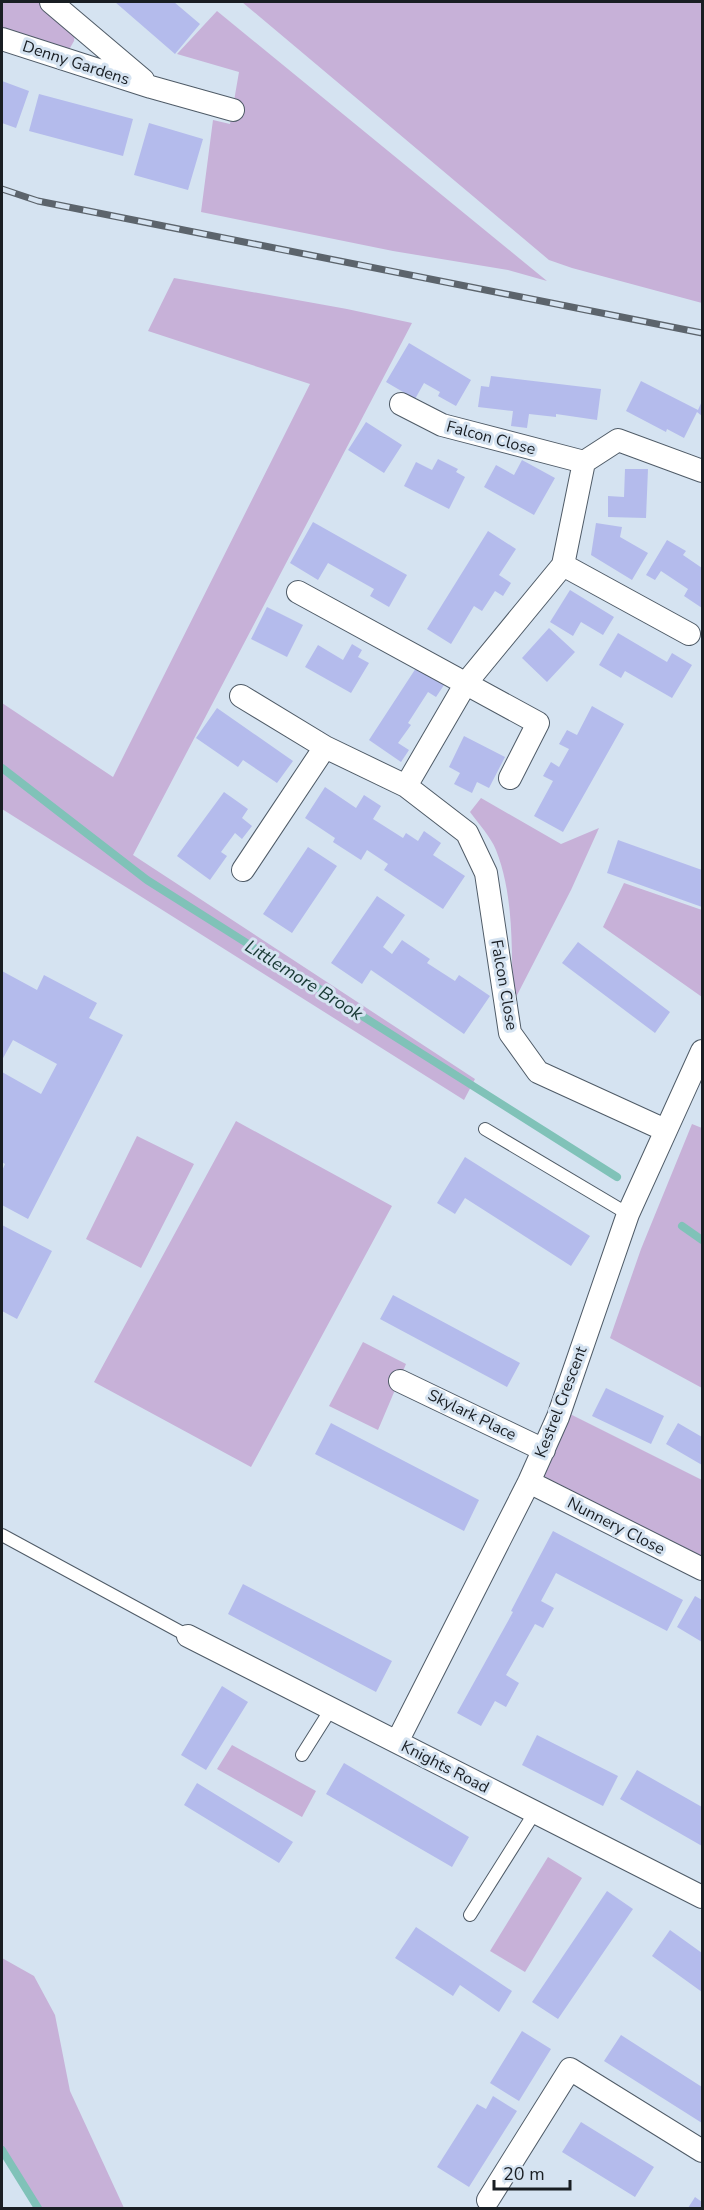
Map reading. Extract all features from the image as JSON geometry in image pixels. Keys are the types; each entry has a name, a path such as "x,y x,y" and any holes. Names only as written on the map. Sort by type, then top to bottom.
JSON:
{"street":[{"name":"Denny Gardens","path":"51,2 151,87"},
{"name":"Denny Gardens","path":"2,39 151,87 232,110"},
{"name":"Falcon Close","path":"401,404 442,425 584,462"},
{"path":"406,786 466,683 563,565 584,462 618,440 702,471"},
{"path":"563,565 689,634"},
{"path":"298,592 538,723 510,778"},
{"name":"Falcon Close","path":"241,696 326,747 406,786 467,833 486,873 510,1033 538,1072 665,1130"},
{"path":"243,870 326,747"},
{"name":"Kestrel Crescent","path":"397,1742 530,1482 558,1417 628,1214 702,1051"},
{"name":"Skylark Place","path":"400,1381 543,1450"},
{"name":"Nunnery Close","path":"530,1482 702,1569"},
{"name":"Knights Road","path":"188,1636 702,1897"},
{"path":"488,2200 570,2069 702,2151"}],"lane":[{"path":"485,1129 628,1214"},
{"path":"2,1535 188,1636"},
{"path":"302,1755 331,1710"},
{"path":"470,1915 535,1812"}],"shaded area":[{"path":"2,2 39,2 75,33 70,48 61,50 2,30"},
{"path":"242,2 702,2 702,303 549,260"},
{"path":"217,11 547,281 508,270 393,251 201,212 213,120 230,124 239,72 177,54"},
{"path":"174,278 412,323 133,855 475,1079 464,1100 2,809 2,703 113,777 310,384 148,331"},
{"path":"481,798 561,844 599,828 571,890 513,1003 511,926 502,868 494,845 470,812"},
{"path":"624,883 702,910 702,997 603,927"},
{"path":"236,1121 392,1206 251,1467 94,1382"},
{"path":"692,1124 702,1128 702,1388 610,1338 641,1249"},
{"path":"137,1136 194,1164 141,1268 86,1239"},
{"path":"363,1342 406,1364 378,1430 329,1406"},
{"path":"568,1413 702,1480 702,1560 537,1479"},
{"path":"232,1745 316,1791 302,1817 217,1769"},
{"path":"548,1857 582,1878 525,1972 490,1951"},
{"path":"2,1958 34,1976 55,2015 70,2091 124,2208 38,2208 2,2150"}],"building":[{"path":"115,2 174,2 200,24 175,54"},
{"path":"2,81 29,91 16,128 2,123"},
{"path":"39,94 133,119 123,156 29,131"},
{"path":"149,123 203,139 188,190 134,175"},
{"path":"409,343 471,380 456,406 438,396 440,392 424,383 415,399 386,382"},
{"path":"491,376 601,389 597,420 556,414 556,417 529,414 527,428 511,426 513,411 478,407 481,386 489,387"},
{"path":"641,381 698,410 702,401 702,416 697,412 684,438 667,429 666,432 626,411"},
{"path":"366,422 402,445 384,473 348,450"},
{"path":"438,459 458,469 456,472 465,477 449,509 404,486 416,462 432,470"},
{"path":"522,460 555,478 534,515 484,487 496,465 514,475"},
{"path":"625,469 648,469 646,518 608,517 608,496 624,497"},
{"path":"313,522 407,575 389,607 370,596 374,589 328,563 318,580 290,563"},
{"path":"596,523 622,527 620,537 648,553 632,580 591,555"},
{"path":"488,531 516,549 499,575 511,583 503,596 495,591 482,611 474,606 451,644 427,629"},
{"path":"667,540 686,551 683,555 702,568 702,608 684,596 688,589 661,571 655,580 646,575"},
{"path":"570,590 614,617 603,635 581,622 573,636 550,622"},
{"path":"267,607 303,625 287,657 251,639"},
{"path":"549,628 575,652 547,682 522,658"},
{"path":"618,633 667,662 672,653 692,665 672,698 625,671 621,678 599,665"},
{"path":"352,644 362,650 358,657 369,663 351,693 305,667 318,645 343,660"},
{"path":"416,668 444,685 436,697 428,692 408,723 411,725 398,743 409,750 401,762 369,740"},
{"path":"592,706 624,724 563,832 534,816 553,781 543,776 551,762 559,767 569,749 559,744 567,730 577,735"},
{"path":"217,708 293,761 277,783 243,760 238,767 196,738"},
{"path":"464,736 505,757 489,788 477,782 472,793 454,784 460,773 449,767"},
{"path":"325,787 356,808 364,795 381,806 373,819 403,838 406,833 418,841 424,831 441,843 433,855 465,876 443,909 384,870 388,864 367,850 361,860 333,842 335,838 305,818"},
{"path":"224,792 248,809 242,818 252,826 242,839 235,833 221,852 227,856 210,880 177,856"},
{"path":"618,840 702,870 702,907 607,873"},
{"path":"308,847 337,866 292,933 263,914"},
{"path":"377,896 405,915 383,947 392,954 402,940 430,959 427,963 455,981 459,975 490,996 464,1034 371,970 362,984 331,963"},
{"path":"578,942 670,1012 655,1033 562,963"},
{"path":"2,971 37,990 44,975 97,1003 89,1018 123,1035 28,1219 2,1205 2,1171 5,1164 2,1162 2,1072 41,1094 57,1064 13,1040 2,1060"},
{"path":"465,1157 590,1236 571,1266 465,1198 455,1214 437,1203"},
{"path":"2,1225 52,1251 17,1319 2,1311"},
{"path":"393,1295 520,1363 507,1387 380,1319"},
{"path":"606,1388 664,1416 651,1444 592,1416"},
{"path":"331,1423 479,1500 464,1531 315,1454"},
{"path":"678,1423 702,1437 702,1465 666,1444"},
{"path":"553,1531 683,1600 667,1631 556,1573 541,1601 554,1608 543,1628 535,1624 506,1675 519,1683 506,1707 495,1701 481,1726 457,1713 513,1612 511,1611"},
{"path":"243,1584 392,1661 376,1692 228,1614"},
{"path":"695,1596 702,1600 702,1642 677,1627"},
{"path":"222,1686 248,1702 206,1770 181,1755"},
{"path":"537,1735 618,1776 603,1806 522,1765"},
{"path":"344,1763 469,1837 452,1867 326,1794"},
{"path":"637,1770 702,1807 702,1846 620,1799"},
{"path":"197,1783 293,1842 279,1863 184,1805"},
{"path":"607,1891 633,1909 558,2019 532,2002"},
{"path":"416,1927 512,1991 499,2012 460,1985 453,1996 395,1958"},
{"path":"670,1930 702,1953 702,1992 652,1956"},
{"path":"522,2031 551,2049 519,2101 490,2083"},
{"path":"621,2035 702,2087 702,2123 604,2061"},
{"path":"493,2096 517,2111 469,2187 437,2167 477,2104 486,2109"},
{"path":"581,2122 654,2167 635,2197 562,2152"},
{"path":"695,2197 702,2202 702,2208 688,2208"}],"waterway":[{"name":"Littlemore Brook","path":"2,768 147,880 617,1177"},
{"name":"Littlemore Brook","path":"682,1226 702,1240"},
{"path":"2,2150 38,2208"}],"railway":[{"path":"2,189 38,201 702,333"}]}
